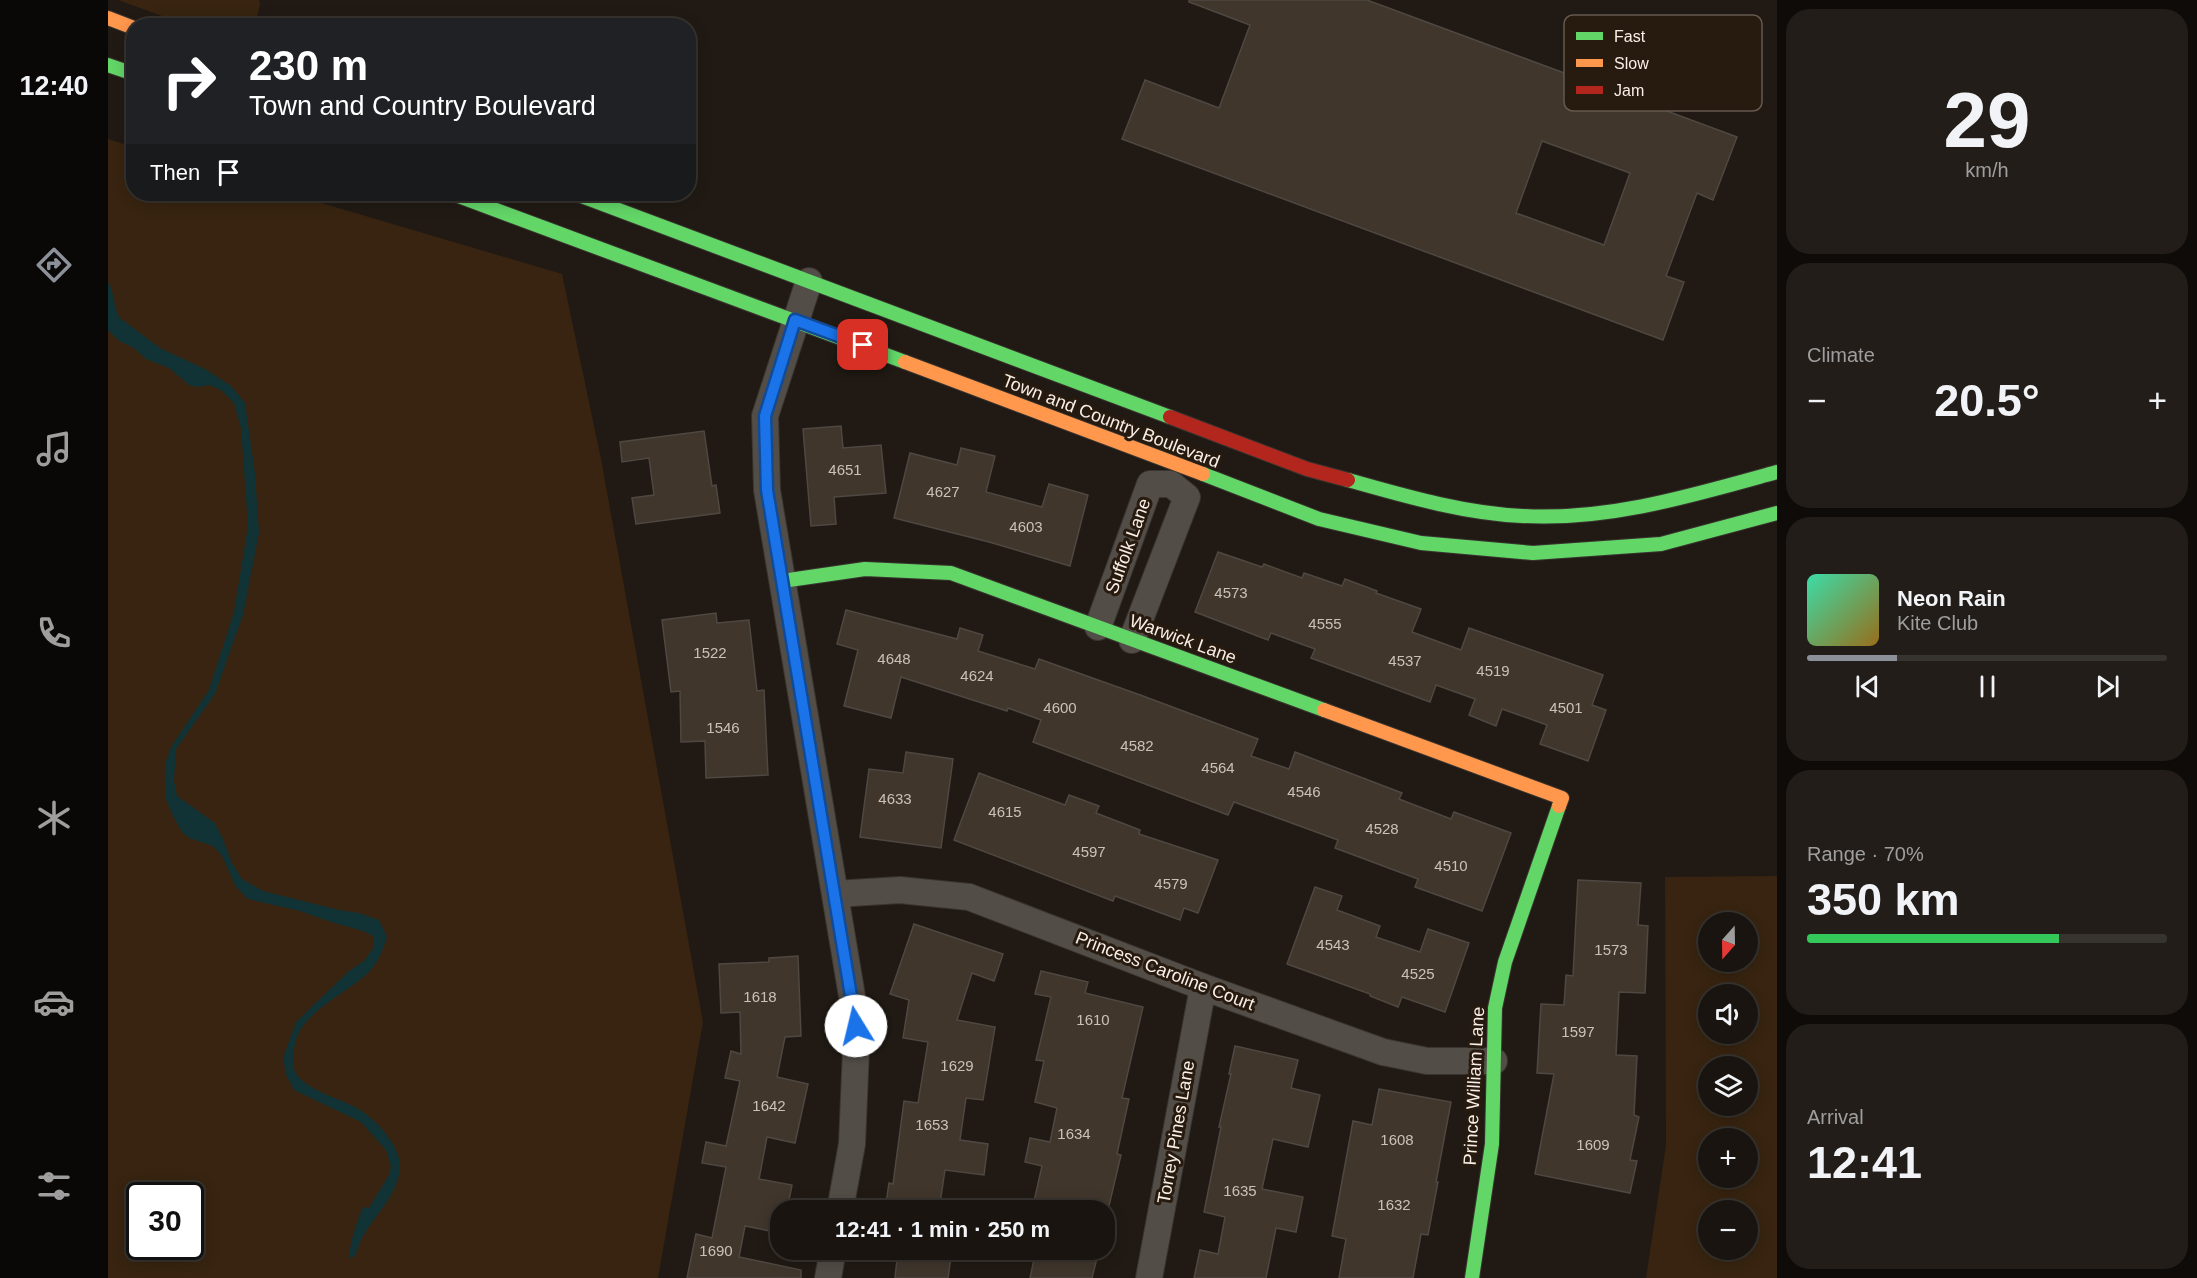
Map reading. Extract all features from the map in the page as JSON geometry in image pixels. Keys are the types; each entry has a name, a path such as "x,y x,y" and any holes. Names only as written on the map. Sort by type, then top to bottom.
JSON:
{"main road":[{"path":"108,18 126,25"},
{"path":"108,65 126,71"},
{"name":"Town and Country Boulevard","path":"472,201 795,320 1174,474 1226,479 1319,519 1421,543 1542,552 1661,544 1777,513"},
{"name":"Town and Country Boulevard","path":"595,201 1238,448 1429,503 1521,516 1575,516 1673,501 1777,472"},
{"path":"1541,516 1542,552"},
{"name":"Warwick Lane","path":"782,581 865,569 951,573 1562,798"},
{"name":"Prince William Lane","path":"1472,1278 1492,1144 1495,1008 1505,962 1562,798"}],"street":[{"path":"808,281 765,416 767,490 856,1026 852,1144 842,1200"},
{"name":"Suffolk Lane","path":"1098,627 1150,484 1174,474 1187,497 1132,640"},
{"name":"Princess Caroline Court","path":"835,894 900,890 969,897 1203,987 1383,1052 1427,1062 1494,1061"},
{"name":"Torrey Pines Lane","path":"1149,1278 1203,987"},
{"path":"828,1278 831,1260"}],"shaded area":[{"path":"118,0 259,0 260,5 257,18 168,18"},
{"path":"108,139 126,145 126,201 315,201 562,274 601,459 703,1022 658,1278 108,1278"},
{"path":"1777,876 1777,1278 1646,1278 1666,1145 1665,877"}],"water":[{"path":"108,282 120,318 160,348 205,369 231,386 245,403 255,473 259,533 243,615 215,694 176,749 174,781 177,796 215,823 232,863 242,879 263,891 359,913 379,920 387,937 380,956 368,973 306,1022 299,1033 294,1052 295,1072 303,1081 357,1108 372,1119 386,1134 397,1152 400,1169 394,1188 366,1231 355,1256 349,1259 354,1233 363,1207 369,1208 389,1175 391,1167 386,1150 361,1122 294,1090 286,1075 283,1058 296,1022 349,971 364,961 374,947 373,936 300,911 248,899 236,887 222,856 213,846 189,838 182,832 166,799 166,761 171,747 209,690 234,612 248,526 241,428 234,403 221,390 209,385 198,387 189,385 169,368 146,359 134,348 119,341 108,330"}],"building":[{"path":"1189,0 1367,0 1564,73 1564,111 1667,111 1737,137 1713,200 1697,193 1666,276 1684,282 1663,340 1122,139 1145,80 1219,108 1250,25 1189,2","holes":["1542,141 1630,173 1604,245 1516,213"]},
{"path":"841,426 843,448 881,445 886,493 834,497 836,524 811,526 803,429"},
{"path":"704,431 712,486 716,485 720,513 636,524 632,498 654,495 649,458 622,462 620,442"},
{"path":"961,448 995,456 986,492 1042,507 1049,484 1088,495 1070,566 989,542 894,518 910,453 957,465"},
{"path":"1218,552 1262,567 1264,564 1302,578 1304,573 1342,586 1345,579 1377,591 1376,593 1421,609 1412,632 1461,650 1469,628 1603,675 1592,705 1606,710 1588,761 1540,744 1547,725 1502,709 1496,726 1469,715 1475,699 1436,685 1430,702 1311,658 1315,649 1271,633 1268,640 1195,612"},
{"path":"846,610 957,639 960,628 983,635 978,651 1035,669 1039,659 1258,739 1251,756 1289,769 1295,752 1402,793 1399,799 1451,819 1454,812 1511,833 1482,911 1415,887 1418,879 1335,848 1338,840 1234,802 1228,815 1033,742 1041,720 1008,708 1007,711 901,677 891,718 844,706 858,650 837,644"},
{"path":"716,613 717,623 749,620 757,691 764,690 768,775 706,778 705,741 681,742 680,691 671,692 662,620"},
{"path":"906,752 953,759 941,848 860,837 869,769 903,773"},
{"path":"979,773 1065,805 1069,795 1099,806 1096,813 1140,830 1139,834 1218,860 1198,913 1184,908 1180,920 1115,896 1113,901 954,840"},
{"path":"1578,880 1641,883 1638,925 1648,926 1645,993 1619,992 1616,1055 1637,1056 1634,1115 1639,1117 1630,1160 1637,1161 1630,1193 1535,1174 1554,1074 1537,1073 1541,1004 1564,1005 1566,975 1573,976"},
{"path":"1315,887 1342,896 1337,910 1380,926 1376,937 1420,952 1428,929 1469,943 1445,1012 1402,997 1398,1007 1370,996 1370,994 1287,964"},
{"path":"914,924 1003,954 994,981 972,973 957,1020 995,1027 983,1100 966,1098 960,1140 988,1144 984,1175 945,1170 940,1200 886,1200 889,1183 893,1184 904,1101 918,1103 928,1042 903,1038 909,1000 890,994"},
{"path":"798,956 801,1036 785,1037 777,1077 808,1084 795,1143 767,1137 759,1179 792,1185 789,1200 770,1200 770,1231 745,1226 739,1257 801,1270 801,1278 687,1278 696,1234 712,1238 726,1167 702,1163 706,1142 726,1146 740,1081 725,1078 731,1051 741,1054 740,1012 721,1013 719,964 769,962 769,958"},
{"path":"1041,971 1088,982 1085,993 1143,1007 1122,1098 1129,1099 1117,1154 1121,1155 1110,1200 1034,1200 1042,1166 1025,1162 1030,1138 1050,1142 1057,1108 1035,1102 1044,1061 1036,1060 1051,997 1035,994"},
{"path":"1235,1046 1298,1060 1291,1088 1320,1095 1308,1147 1273,1139 1262,1189 1303,1197 1296,1232 1276,1228 1266,1278 1194,1278 1200,1250 1218,1254 1225,1217 1204,1212"},
{"path":"1379,1089 1451,1102 1428,1235 1421,1234 1413,1278 1339,1278 1346,1239 1332,1236 1353,1121 1372,1125"},
{"path":"897,1260 951,1260 948,1278 895,1278"},
{"path":"1034,1260 1096,1260 1092,1278 1030,1278"}],"traffic: fast":[{"path":"108,65 126,71"},
{"path":"472,201 905,362"},
{"path":"595,201 1170,417"},
{"path":"1348,480 1456,508 1522,516 1555,516 1587,514 1651,504 1777,472"},
{"path":"1203,474 1319,519 1421,543 1533,553 1661,544 1777,513"},
{"path":"782,581 865,569 951,573 1324,710"},
{"path":"1472,1278 1492,1144 1495,1008 1505,962 1559,806"}],"traffic: slow":[{"path":"108,18 126,25"},
{"path":"905,362 1203,474"},
{"path":"1324,710 1562,798 1559,806"}],"traffic: jam":[{"path":"1170,417 1307,469 1348,480"}],"route":[{"path":"856,1026 767,490 765,416 795,320 863,345"}]}
